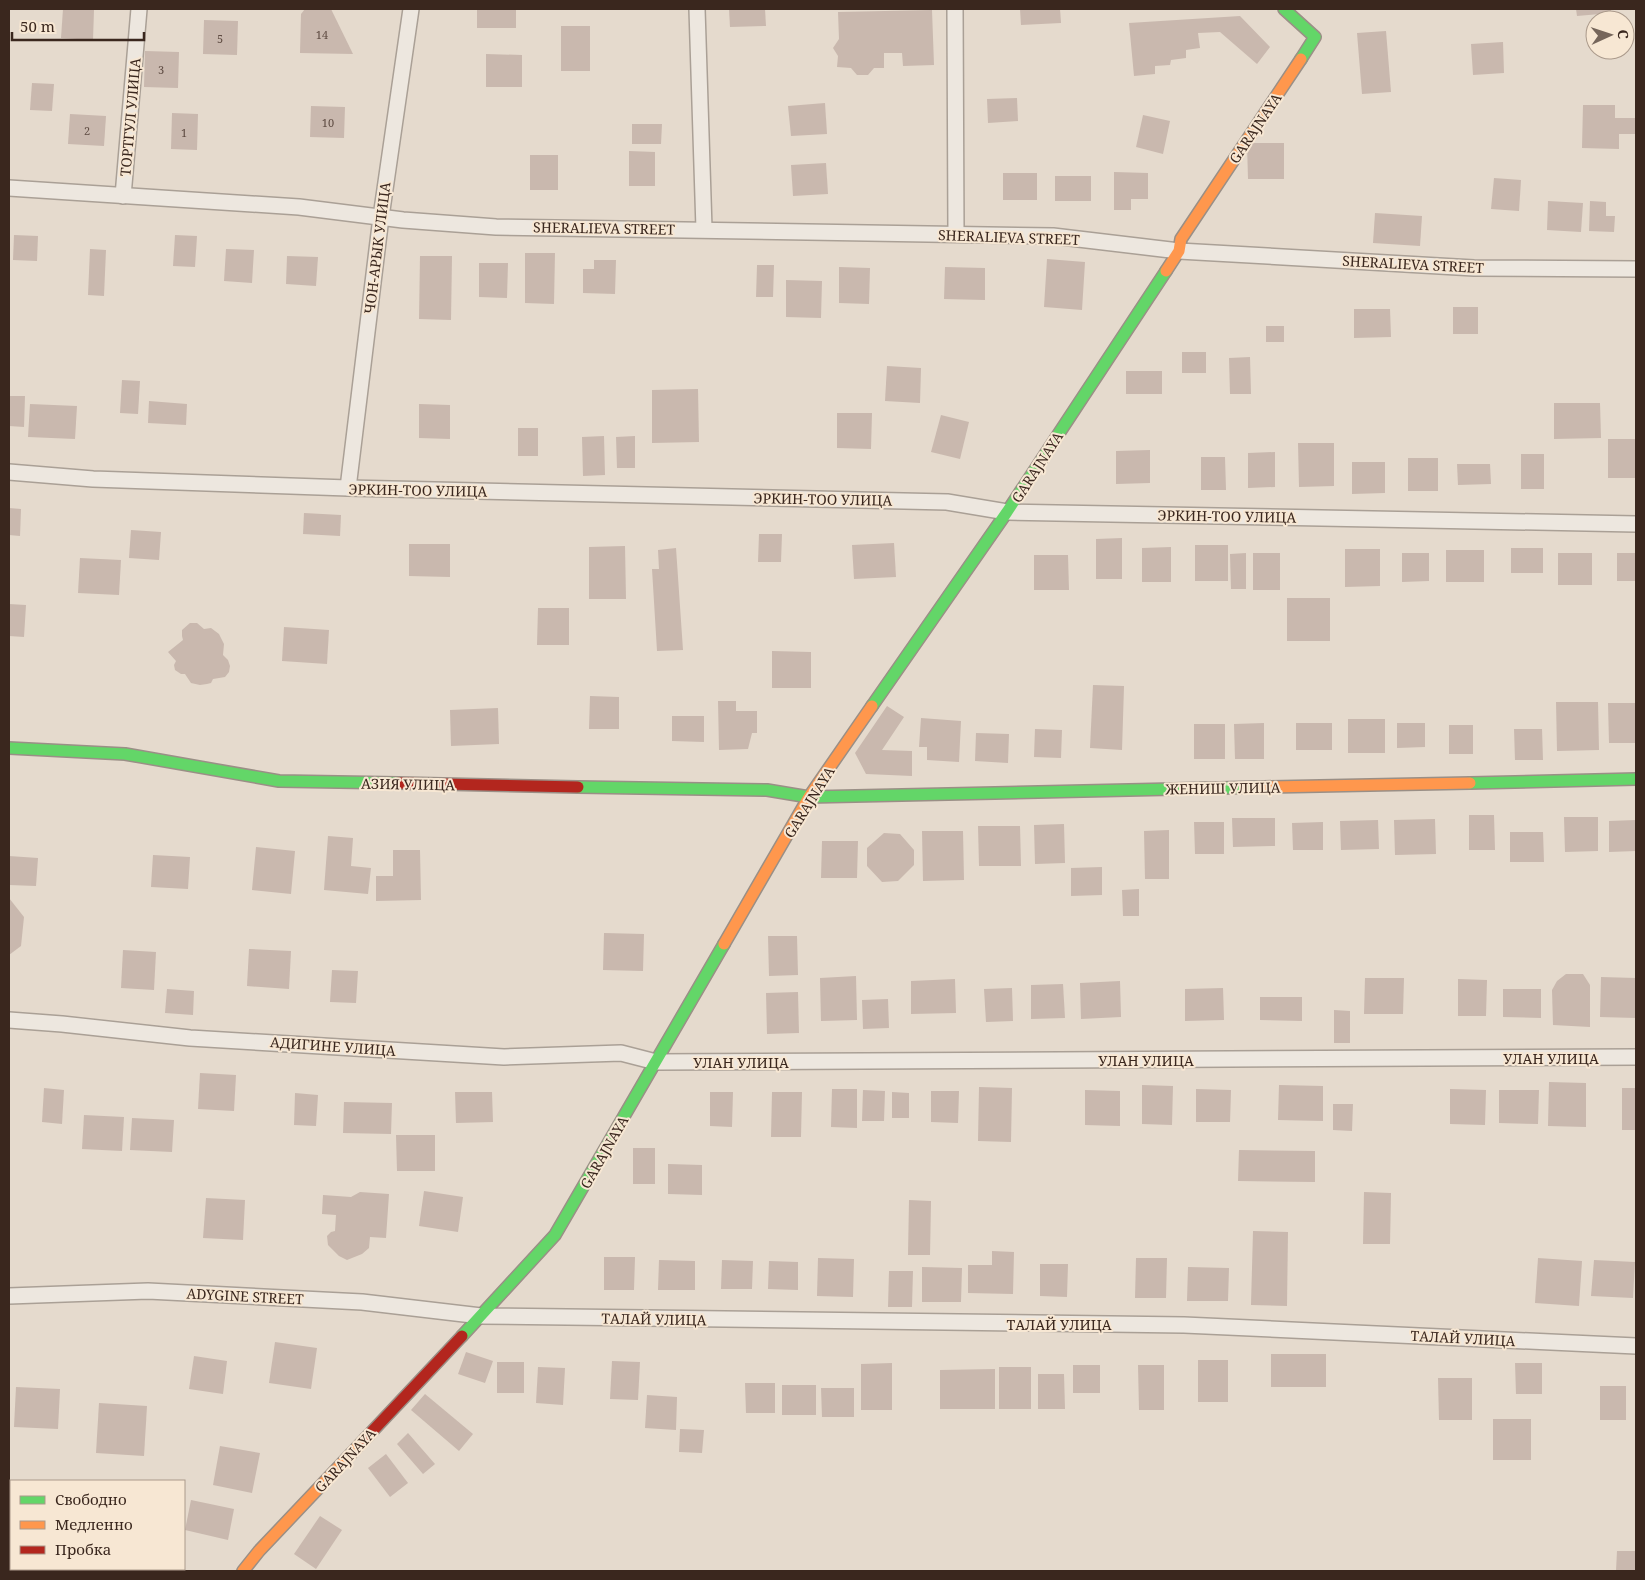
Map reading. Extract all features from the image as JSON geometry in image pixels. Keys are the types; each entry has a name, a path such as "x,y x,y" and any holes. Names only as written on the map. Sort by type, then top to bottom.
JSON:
{"street":[{"name":"ТОРТГУЛ УЛИЦА","path":"123,196 139,9"},
{"name":"ЧОН-АРЫК УЛИЦА","path":"348,488 380,217 411,9"},
{"path":"697,9 704,229"},
{"path":"955,9 956,234"},
{"name":"GARAJNAYA","path":"243,1571 259,1551 555,1235 809,797 1007,512 1179,251 1181,239 1315,37 1284,9"},
{"name":"SHERALIEVA STREET","path":"9,188 299,208 449,224 1053,236 1179,251 1474,268 1636,269"},
{"name":"ЭРКИН-ТОО УЛИЦА","path":"9,472 93,479 348,488 947,502 1007,512 1636,524"},
{"name":"АЗИЯ УЛИЦА","path":"9,748 125,754 278,781 767,790 809,797"},
{"name":"ЖЕНИШ УЛИЦА","path":"809,797 1636,779"},
{"name":"АДИГИНЕ УЛИЦА","path":"9,1020 190,1038 504,1057 621,1053 656,1062"},
{"name":"УЛАН УЛИЦА","path":"656,1062 1636,1057"},
{"name":"ADYGINE STREET","path":"9,1296 148,1291 362,1302 481,1316"},
{"name":"ТАЛАЙ УЛИЦА","path":"481,1316 1184,1325 1636,1346"}],"building":[{"path":"63,9 94,10 93,40 61,38"},
{"path":"305,9 331,9 353,54 300,53 301,14"},
{"path":"477,9 516,9 516,28 477,28"},
{"path":"729,9 765,9 766,26 730,27"},
{"path":"1020,9 1060,9 1061,23 1021,25"},
{"path":"1576,9 1611,9 1585,10 1585,15 1577,16"},
{"path":"932,10 934,65 903,66 902,53 884,53 884,68 874,68 868,75 857,75 851,68 837,67 838,56 833,48 839,39 838,12"},
{"path":"1240,16 1270,47 1257,64 1220,32 1198,33 1200,48 1186,50 1186,58 1171,60 1170,65 1155,66 1155,74 1134,76 1129,23"},
{"path":"204,20 238,21 237,55 203,54"},
{"path":"561,26 590,26 590,71 561,71"},
{"path":"1386,31 1391,92 1362,94 1357,33"},
{"path":"1503,42 1504,73 1473,75 1471,44"},
{"path":"145,51 179,52 178,88 144,87"},
{"path":"486,54 522,55 522,87 486,87"},
{"path":"32,83 54,84 52,111 30,110"},
{"path":"1017,98 1018,121 988,123 987,99"},
{"path":"825,103 827,134 791,136 788,106"},
{"path":"1583,105 1615,105 1615,118 1635,118 1635,134 1619,134 1619,149 1582,148"},
{"path":"311,106 345,107 344,138 310,137"},
{"path":"172,113 198,114 197,150 171,149"},
{"path":"70,114 106,116 104,146 68,144"},
{"path":"1143,115 1170,121 1163,154 1136,147"},
{"path":"632,124 662,124 661,144 632,144"},
{"path":"1247,143 1284,143 1284,179 1248,179"},
{"path":"629,151 655,152 655,186 629,186"},
{"path":"530,155 558,155 558,190 530,190"},
{"path":"826,163 828,194 793,196 791,165"},
{"path":"1114,172 1148,173 1148,199 1131,199 1131,210 1114,210"},
{"path":"1003,173 1037,173 1037,200 1003,200"},
{"path":"1055,176 1091,176 1091,201 1055,201"},
{"path":"1494,178 1521,180 1519,211 1491,209"},
{"path":"1548,201 1583,203 1581,232 1547,230"},
{"path":"1590,201 1606,202 1606,216 1615,216 1614,232 1589,231"},
{"path":"1375,213 1422,216 1420,246 1373,243"},
{"path":"14,235 38,236 37,261 13,260"},
{"path":"175,235 197,236 195,267 173,266"},
{"path":"90,249 106,250 104,296 88,295"},
{"path":"226,249 254,250 252,283 224,281"},
{"path":"525,253 555,253 554,304 525,303"},
{"path":"287,256 318,257 316,286 286,284"},
{"path":"420,256 452,256 451,320 419,319"},
{"path":"1047,259 1085,262 1082,310 1044,307"},
{"path":"594,260 616,260 615,294 583,293 583,269 594,269"},
{"path":"479,263 508,263 507,298 479,297"},
{"path":"757,265 774,265 773,297 756,297"},
{"path":"839,267 870,268 869,304 839,303"},
{"path":"945,267 985,268 985,300 944,299"},
{"path":"786,280 822,281 821,318 786,317"},
{"path":"1453,307 1478,307 1478,334 1453,334"},
{"path":"1354,309 1390,309 1391,337 1354,338"},
{"path":"1266,326 1284,326 1284,342 1266,342"},
{"path":"1182,352 1206,352 1206,373 1182,373"},
{"path":"1250,357 1251,394 1230,394 1229,358"},
{"path":"887,366 921,368 920,403 885,401"},
{"path":"1126,371 1162,371 1162,394 1126,394"},
{"path":"122,380 140,381 138,414 120,413"},
{"path":"698,389 699,442 652,443 652,390"},
{"path":"9,396 25,396 24,427 9,426"},
{"path":"149,401 187,404 186,425 148,423"},
{"path":"1554,403 1600,403 1601,438 1554,439"},
{"path":"30,404 77,406 75,439 28,437"},
{"path":"419,404 450,405 450,439 419,438"},
{"path":"837,413 872,413 871,449 837,448"},
{"path":"941,415 969,422 960,459 931,452"},
{"path":"518,428 538,428 538,456 518,456"},
{"path":"604,436 605,475 583,476 582,437"},
{"path":"635,436 635,468 617,468 616,437"},
{"path":"1608,439 1636,439 1636,478 1608,478"},
{"path":"1298,443 1334,443 1334,486 1299,487"},
{"path":"1150,450 1150,483 1116,484 1116,451"},
{"path":"1275,452 1275,487 1248,488 1248,453"},
{"path":"1521,454 1544,454 1544,489 1521,489"},
{"path":"1201,457 1225,457 1226,490 1201,490"},
{"path":"1408,458 1438,458 1438,491 1408,491"},
{"path":"1352,462 1385,462 1385,493 1352,494"},
{"path":"1457,464 1490,464 1491,484 1458,485"},
{"path":"9,508 21,509 20,536 9,535"},
{"path":"304,513 341,515 340,536 303,534"},
{"path":"131,530 161,532 159,560 129,558"},
{"path":"759,534 782,534 781,562 758,562"},
{"path":"1122,538 1122,579 1096,579 1096,539"},
{"path":"894,543 896,577 854,579 852,545"},
{"path":"409,544 450,544 450,577 409,576"},
{"path":"1195,545 1228,545 1228,581 1195,581"},
{"path":"625,546 626,599 589,599 589,547"},
{"path":"1171,547 1171,582 1142,582 1142,548"},
{"path":"676,548 683,650 657,651 652,569 659,569 658,550"},
{"path":"1511,548 1543,548 1543,573 1511,573"},
{"path":"1345,549 1380,549 1380,586 1345,587"},
{"path":"1446,550 1484,550 1484,582 1446,582"},
{"path":"1246,553 1246,589 1231,589 1230,554"},
{"path":"1253,553 1280,553 1280,590 1253,590"},
{"path":"1402,553 1429,553 1429,581 1402,582"},
{"path":"1558,553 1592,553 1592,585 1558,585"},
{"path":"1617,553 1636,553 1636,581 1617,581"},
{"path":"1034,555 1068,555 1069,590 1034,590"},
{"path":"80,558 121,560 119,595 78,593"},
{"path":"1287,598 1330,598 1330,641 1287,641"},
{"path":"9,604 26,605 24,637 9,636"},
{"path":"538,608 569,608 569,645 537,645"},
{"path":"190,623 197,623 204,629 211,628 219,634 224,644 223,655 228,660 230,666 229,672 225,677 213,679 211,683 200,685 191,683 185,674 175,670 174,665 176,661 168,652 183,640 182,630"},
{"path":"284,627 329,630 327,664 282,661"},
{"path":"772,651 811,652 811,688 772,688"},
{"path":"1093,685 1124,686 1122,750 1090,748"},
{"path":"590,696 619,697 619,729 589,729"},
{"path":"718,701 736,701 736,711 757,711 757,733 752,733 748,749 719,750"},
{"path":"1556,702 1598,702 1599,750 1557,751"},
{"path":"1608,703 1636,703 1636,743 1609,743"},
{"path":"887,706 904,717 882,750 912,751 912,776 866,774 855,753"},
{"path":"498,708 499,744 451,746 450,710"},
{"path":"672,716 704,716 704,742 672,741"},
{"path":"921,718 961,721 959,762 927,760 927,747 919,747"},
{"path":"1348,719 1385,719 1385,753 1348,753"},
{"path":"1264,723 1264,759 1235,759 1234,724"},
{"path":"1296,723 1332,723 1332,750 1296,750"},
{"path":"1397,723 1425,723 1425,747 1397,748"},
{"path":"1194,724 1225,724 1225,759 1194,759"},
{"path":"1449,725 1473,725 1473,754 1449,754"},
{"path":"1035,729 1062,730 1061,758 1034,757"},
{"path":"1514,729 1542,729 1543,760 1515,760"},
{"path":"976,733 1009,734 1008,763 975,761"},
{"path":"1469,815 1494,815 1495,850 1469,850"},
{"path":"1564,817 1598,817 1598,851 1565,852"},
{"path":"1232,818 1275,818 1275,846 1233,847"},
{"path":"1435,819 1436,854 1395,855 1394,820"},
{"path":"1378,820 1379,849 1341,850 1340,821"},
{"path":"1636,820 1636,851 1609,852 1609,821"},
{"path":"1194,822 1224,822 1224,854 1195,854"},
{"path":"1323,822 1323,850 1293,850 1292,823"},
{"path":"1064,824 1065,863 1035,864 1034,825"},
{"path":"978,826 1020,826 1021,866 979,866"},
{"path":"1169,830 1169,879 1145,879 1144,831"},
{"path":"922,831 963,831 964,880 923,881"},
{"path":"1510,832 1543,832 1544,862 1510,862"},
{"path":"884,833 900,834 914,850 914,865 898,881 882,882 867,866 867,848"},
{"path":"328,836 353,838 351,866 371,868 368,894 324,890"},
{"path":"822,841 858,841 857,878 821,878"},
{"path":"256,847 295,851 291,894 252,890"},
{"path":"393,850 420,850 421,900 376,901 376,876 393,876"},
{"path":"153,855 190,857 188,889 151,887"},
{"path":"9,856 38,858 36,886 9,885"},
{"path":"1102,867 1102,895 1071,896 1071,868"},
{"path":"1139,889 1139,916 1123,916 1122,890"},
{"path":"9,898 24,917 21,946 9,955"},
{"path":"604,933 644,934 643,971 603,970"},
{"path":"768,936 797,936 798,975 769,976"},
{"path":"249,949 291,951 289,989 247,986"},
{"path":"123,950 156,952 154,990 121,988"},
{"path":"332,970 358,971 356,1003 330,1002"},
{"path":"1566,974 1583,974 1590,985 1590,1027 1553,1025 1552,990 1557,981"},
{"path":"856,976 857,1020 821,1021 820,978"},
{"path":"1601,977 1636,978 1636,1018 1600,1017"},
{"path":"1365,978 1404,978 1403,1014 1364,1014"},
{"path":"955,979 956,1013 911,1014 911,981"},
{"path":"1458,979 1487,980 1486,1016 1458,1016"},
{"path":"1120,981 1121,1017 1081,1019 1080,983"},
{"path":"1063,984 1065,1018 1031,1019 1031,985"},
{"path":"1012,988 1013,1021 986,1022 984,989"},
{"path":"1223,988 1224,1020 1185,1021 1185,989"},
{"path":"167,989 194,991 193,1015 165,1013"},
{"path":"1503,989 1541,989 1541,1018 1503,1017"},
{"path":"798,992 799,1033 767,1034 766,993"},
{"path":"1260,997 1302,997 1302,1021 1260,1020"},
{"path":"888,999 889,1028 863,1029 862,1000"},
{"path":"1334,1010 1350,1011 1350,1043 1334,1043"},
{"path":"200,1073 236,1075 234,1111 198,1109"},
{"path":"1549,1082 1586,1083 1586,1127 1548,1126"},
{"path":"1142,1085 1173,1086 1172,1125 1142,1124"},
{"path":"1279,1085 1323,1086 1323,1121 1278,1120"},
{"path":"979,1087 1012,1088 1011,1142 978,1141"},
{"path":"44,1088 64,1090 62,1124 42,1122"},
{"path":"1622,1088 1636,1088 1636,1130 1622,1130"},
{"path":"832,1089 857,1089 857,1128 831,1127"},
{"path":"1196,1089 1231,1090 1230,1122 1196,1122"},
{"path":"1450,1089 1486,1090 1485,1125 1450,1124"},
{"path":"863,1090 885,1091 884,1121 862,1121"},
{"path":"1085,1090 1120,1091 1120,1126 1085,1125"},
{"path":"1499,1090 1539,1090 1538,1124 1499,1123"},
{"path":"931,1091 959,1091 958,1123 931,1122"},
{"path":"455,1092 492,1092 493,1122 456,1123"},
{"path":"710,1092 733,1092 732,1127 710,1126"},
{"path":"772,1092 802,1092 801,1137 771,1137"},
{"path":"892,1092 909,1093 909,1118 892,1118"},
{"path":"295,1093 318,1095 316,1126 294,1125"},
{"path":"344,1102 392,1103 391,1134 343,1133"},
{"path":"1333,1104 1353,1104 1352,1131 1333,1130"},
{"path":"84,1115 124,1117 122,1151 82,1149"},
{"path":"132,1118 174,1120 172,1152 130,1150"},
{"path":"396,1135 435,1135 435,1171 397,1171"},
{"path":"633,1148 655,1148 655,1184 633,1184"},
{"path":"1239,1150 1315,1151 1315,1182 1238,1181"},
{"path":"668,1164 702,1165 702,1195 668,1194"},
{"path":"424,1191 463,1197 458,1232 419,1226"},
{"path":"360,1192 389,1194 386,1238 370,1237 369,1248 362,1254 347,1260 339,1256 328,1245 327,1236 335,1231 336,1215 322,1214 323,1195 351,1197"},
{"path":"1364,1192 1391,1193 1390,1244 1363,1244"},
{"path":"206,1198 245,1200 243,1240 203,1238"},
{"path":"909,1200 931,1201 930,1255 908,1255"},
{"path":"1253,1231 1288,1232 1287,1306 1251,1305"},
{"path":"992,1251 1014,1252 1013,1294 968,1293 968,1265 992,1265"},
{"path":"604,1257 635,1257 634,1290 604,1290"},
{"path":"818,1258 854,1259 853,1297 817,1296"},
{"path":"1136,1258 1167,1258 1166,1298 1135,1298"},
{"path":"1538,1258 1582,1261 1579,1306 1535,1303"},
{"path":"659,1260 695,1261 695,1290 658,1290"},
{"path":"722,1260 753,1261 752,1289 721,1289"},
{"path":"1594,1260 1635,1262 1633,1298 1591,1296"},
{"path":"769,1261 798,1262 798,1290 768,1289"},
{"path":"1040,1264 1068,1264 1067,1297 1040,1296"},
{"path":"922,1267 962,1268 961,1302 922,1302"},
{"path":"1188,1267 1229,1268 1228,1301 1187,1301"},
{"path":"889,1271 913,1271 912,1307 888,1307"},
{"path":"275,1342 317,1348 311,1389 269,1383"},
{"path":"466,1352 493,1361 485,1383 458,1374"},
{"path":"1271,1354 1326,1354 1326,1387 1271,1387"},
{"path":"194,1356 227,1361 223,1394 189,1389"},
{"path":"1198,1360 1228,1360 1228,1402 1198,1402"},
{"path":"612,1361 640,1362 638,1400 610,1399"},
{"path":"497,1362 524,1362 524,1393 497,1393"},
{"path":"892,1363 892,1410 861,1410 861,1364"},
{"path":"1515,1363 1542,1363 1542,1394 1516,1394"},
{"path":"1073,1365 1100,1365 1100,1393 1073,1393"},
{"path":"1138,1365 1164,1365 1164,1410 1139,1410"},
{"path":"538,1367 565,1368 563,1405 536,1403"},
{"path":"999,1367 1031,1367 1031,1409 999,1409"},
{"path":"995,1369 995,1409 940,1409 940,1370"},
{"path":"1038,1374 1064,1374 1065,1409 1038,1409"},
{"path":"1438,1378 1472,1378 1472,1420 1439,1420"},
{"path":"745,1383 775,1383 775,1413 746,1413"},
{"path":"782,1385 816,1385 816,1415 782,1415"},
{"path":"1600,1386 1626,1386 1626,1420 1600,1420"},
{"path":"16,1387 60,1389 58,1429 14,1427"},
{"path":"821,1388 854,1388 854,1417 822,1417"},
{"path":"425,1394 473,1434 459,1451 411,1410"},
{"path":"647,1395 677,1397 676,1430 645,1428"},
{"path":"99,1403 147,1406 144,1456 96,1453"},
{"path":"1493,1419 1531,1419 1531,1460 1493,1460"},
{"path":"680,1429 704,1430 702,1453 679,1452"},
{"path":"408,1433 435,1464 423,1474 397,1444"},
{"path":"220,1446 260,1453 252,1493 213,1485"},
{"path":"386,1454 408,1483 390,1497 368,1468"},
{"path":"191,1500 234,1509 228,1540 185,1530"},
{"path":"9,1505 10,1505 10,1543"},
{"path":"320,1516 342,1530 316,1569 294,1554"},
{"path":"1617,1551 1636,1551 1636,1571 1616,1571"}],"traffic: fast":[{"path":"1284,9 1315,37 1301,59"},
{"path":"872,706 1007,512 1166,271"},
{"path":"9,748 125,754 279,781 398,783"},
{"path":"1470,783 1636,779"},
{"path":"578,787 767,790 809,797 1264,787"},
{"path":"462,1336 555,1235 724,944"}],"traffic: slow":[{"path":"1166,271 1179,251 1181,239 1301,59"},
{"path":"724,944 809,797 872,706"},
{"path":"1264,787 1470,783"},
{"path":"243,1571 259,1551 365,1439"}],"traffic: jam":[{"path":"398,783 578,787"},
{"path":"365,1439 462,1336"}]}
